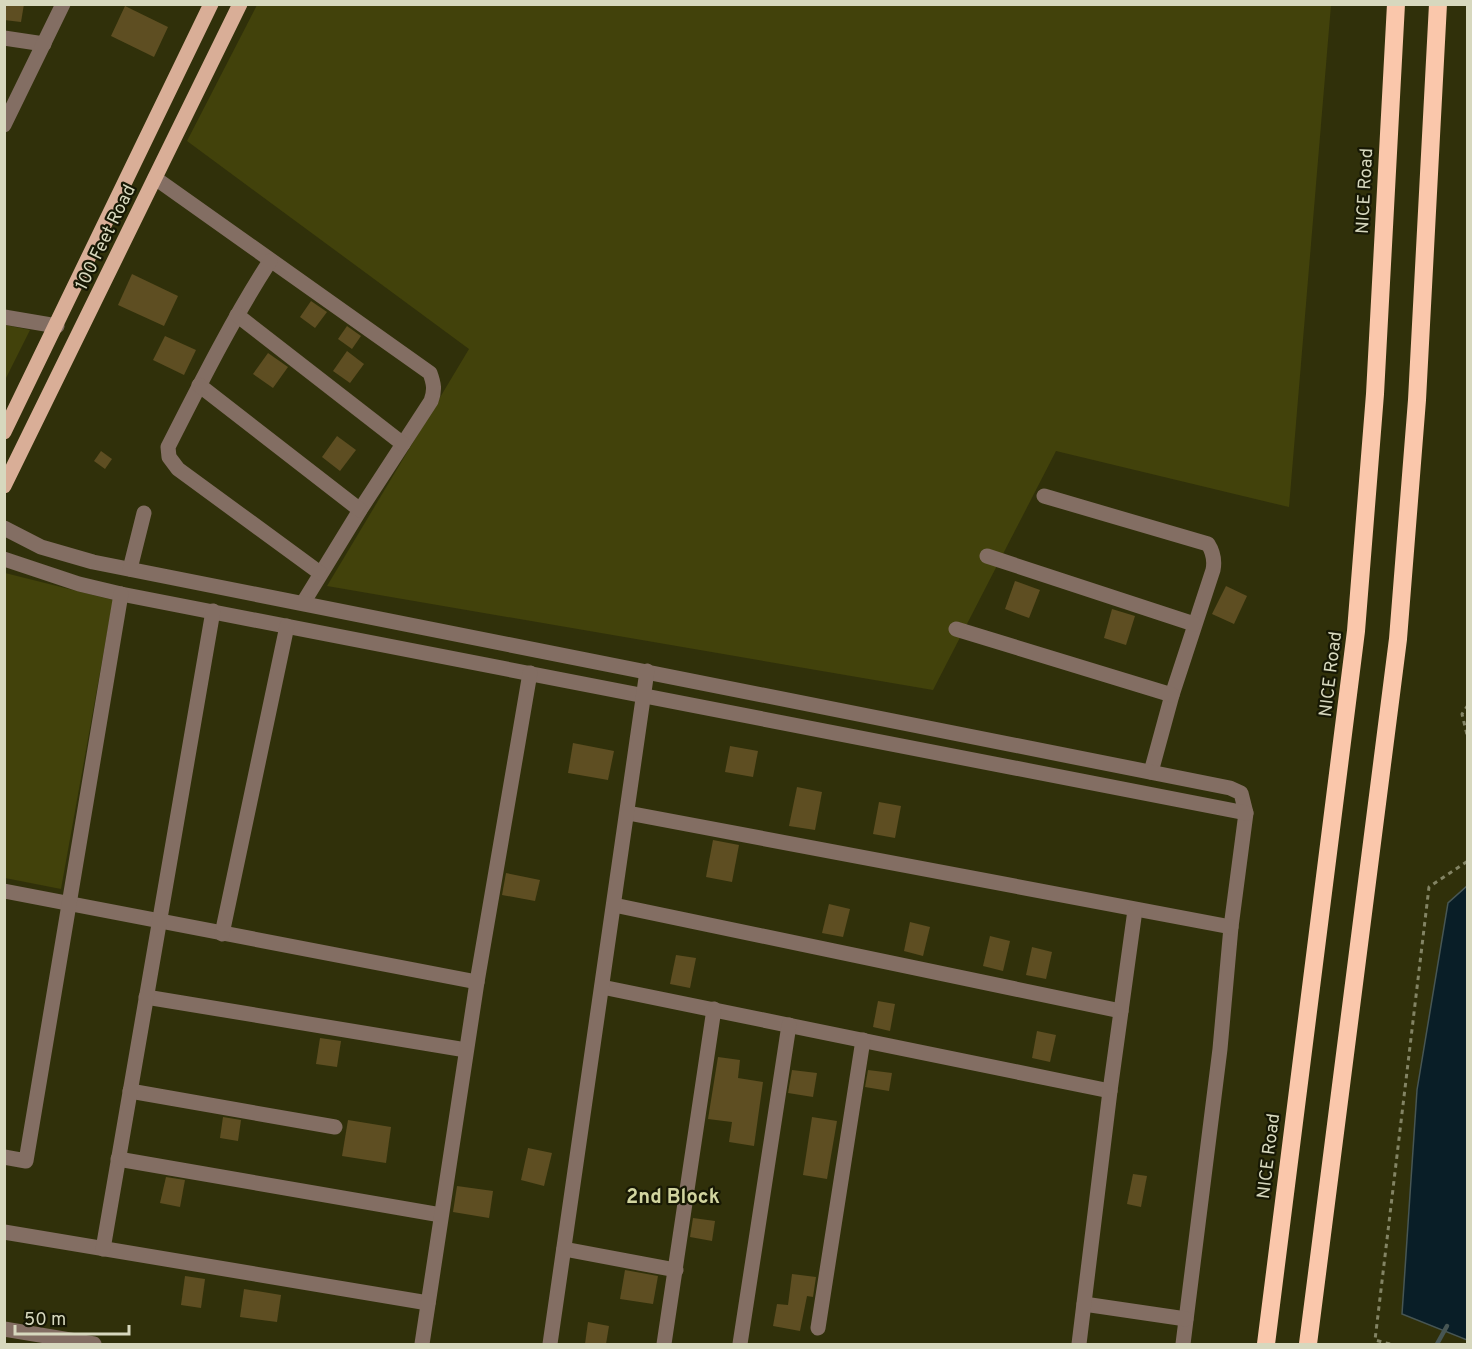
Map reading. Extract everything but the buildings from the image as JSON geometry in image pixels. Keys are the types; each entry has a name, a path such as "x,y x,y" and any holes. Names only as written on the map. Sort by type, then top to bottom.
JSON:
{"highway":[{"name":"NICE Road","path":"1266,1344 1356,631 1375,394 1396,4"},
{"path":"1308,1344 1398,639 1418,388 1438,4"}],"main road":[{"name":"100 Feet Road","path":"4,432 212,4"},
{"name":"100 Feet Road","path":"4,486 240,5"}],"street":[{"path":"6,118 63,4"},
{"path":"4,38 44,44"},
{"path":"155,178 430,373 435,387 431,401 303,603"},
{"path":"270,261 237,315 199,385 168,447 168,458 178,469 320,573"},
{"path":"237,315 403,444"},
{"path":"4,317 57,326"},
{"path":"199,385 360,510"},
{"path":"1044,496 1208,544 1214,556 1214,564 1172,695 1151,772"},
{"path":"130,569 144,513"},
{"path":"4,528 41,547 65,555 130,569 1151,772 1230,788 1241,793 1246,813 1231,927 1220,1049 1183,1344"},
{"path":"987,556 1194,624"},
{"path":"4,559 79,584 121,594 213,610 1246,813"},
{"path":"4,1157 26,1161 121,594"},
{"path":"102,1249 213,610"},
{"path":"222,934 287,626"},
{"path":"956,629 1172,695"},
{"path":"550,1344 647,671"},
{"path":"422,1344 466,1050 530,673"},
{"path":"628,813 1231,927"},
{"path":"4,891 477,982"},
{"path":"614,905 1121,1011"},
{"path":"1079,1344 1110,1091 1136,910"},
{"path":"602,987 1110,1091"},
{"path":"146,998 466,1050"},
{"path":"664,1344 714,1010"},
{"path":"740,1344 789,1025"},
{"path":"818,1328 863,1040"},
{"path":"130,1091 335,1127"},
{"path":"118,1159 441,1215"},
{"path":"4,1232 428,1303"},
{"path":"564,1249 676,1270"},
{"path":"1084,1304 1186,1319"},
{"path":"4,1329 94,1344"}],"path":[{"path":"1467,705 1462,714 1467,739"},
{"path":"1390,1344 1375,1340 1429,887 1467,861"}],"shaded area":[{"path":"257,5 1331,5 1289,507 1056,451 933,690 327,586 469,349 187,141"},
{"path":"4,325 30,330 5,380"},
{"path":"5,573 113,600 61,889 5,878"}],"water":[{"path":"1467,886 1467,1340 1402,1314 1417,1090 1448,903"}],"waterway":[{"path":"1437,1344 1447,1326"}],"district":[{"name":"2nd Block","path":"673,1196"}]}
